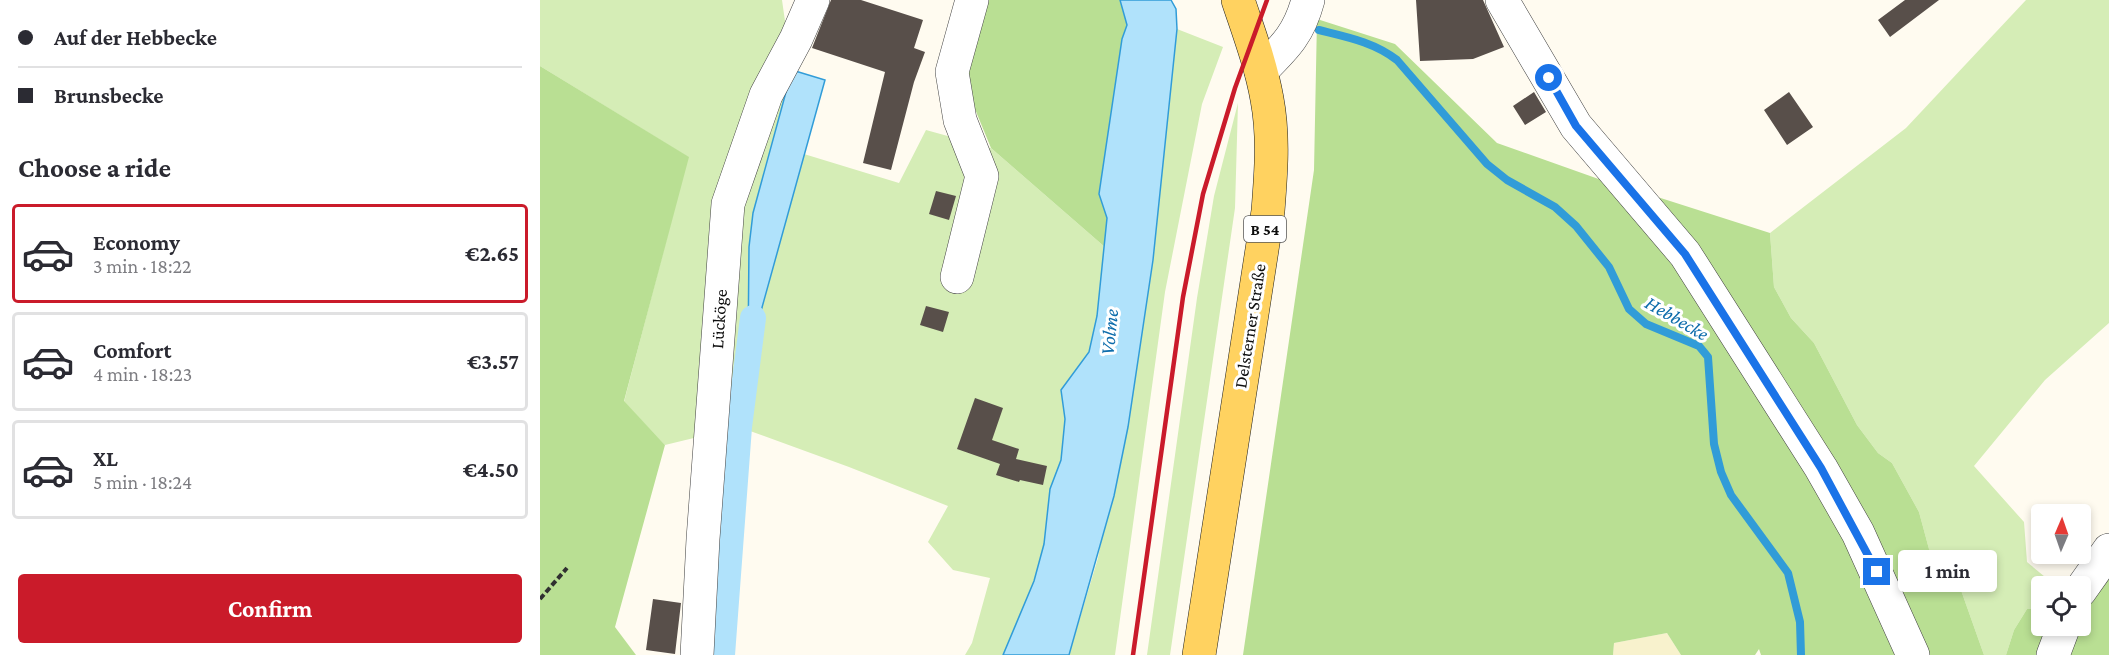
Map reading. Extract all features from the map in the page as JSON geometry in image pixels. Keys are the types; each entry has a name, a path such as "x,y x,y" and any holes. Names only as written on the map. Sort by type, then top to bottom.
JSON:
{"main road":[{"name":"Delsterner Straße","path":"1199,655 1268,211 1272,169 1271,127 1261,71 1238,0"}],"street":[{"name":"Lücköge","path":"697,655 703,539 728,204 765,95 796,39 813,0"},
{"path":"957,277 982,177 960,120 952,72 972,0"},
{"path":"1261,71 1290,43 1303,21 1308,0"},
{"path":"1502,0 1576,126 1634,197 1685,254 1821,468 1858,533 1913,655"},
{"path":"2091,576 2109,550"},
{"path":"2053,655 2060,636"}],"path":[{"path":"540,599 567,568"}],"shaded area":[{"path":"1667,633 1681,655 1613,655 1614,643"}],"green space":[{"path":"540,0 782,0 792,70 753,213 748,349 758,322 804,154 899,183 926,130 991,148 1106,248 1097,316 1089,352 1061,390 1065,419 1061,460 1050,489 1044,544 1034,581 1003,655 965,655 972,643 990,578 953,570 928,542 948,506 739,427 665,445 624,402 688,157 540,66"},
{"path":"987,0 1120,0 1127,25 1122,39 1099,194 1107,218 1106,248 991,148 963,80"},
{"path":"2026,0 2109,0 2109,323 2045,380 1974,466 2024,522 2027,562 2044,576 2031,576 2031,609 2027,609 2014,630 2006,655 1984,655 1956,576 1929,549 1919,512 1892,463 1878,453 1857,425 1814,343 1791,318 1774,287 1770,233 1906,128"},
{"path":"1317,19 1395,44 1497,143 1607,182 1678,261 1849,536 1902,655 1761,655 1759,649 1755,655 1681,655 1667,633 1614,643 1613,655 1243,655 1314,170"},
{"path":"1177,29 1223,47 1202,104 1165,292 1115,655 1069,655 1098,558 1142,325 1153,260"},
{"path":"540,66 689,157 624,401 665,445 615,627 636,655 540,655"},
{"path":"1238,103 1235,208 1170,655 1147,655 1197,298 1214,196"},
{"path":"1645,193 1770,233 1774,287 1791,318 1814,343 1857,425 1878,453 1892,463 1919,512 1929,549 1956,576 1984,655 1923,655"},
{"path":"2109,577 2109,655 2064,655 2071,636 2091,636 2091,598"},
{"path":"2027,609 2031,609 2031,636 2050,636 2042,655 2006,655 2014,630"}],"water":[{"name":"Volme","path":"1120,0 1171,0 1176,9 1177,29 1153,260 1128,427 1114,496 1069,655 1003,655 1034,581 1044,544 1050,489 1061,460 1065,419 1061,390 1089,352 1097,316 1107,218 1099,194 1122,39 1127,25"},
{"path":"792,70 825,80 748,351 749,247 753,213"}],"building":[{"path":"831,0 861,0 923,20 914,48 925,52 914,82 891,170 863,163 885,72 812,48"},
{"path":"1416,0 1483,0 1504,47 1473,59 1420,61"},
{"path":"1905,0 1939,0 1890,37 1878,20"},
{"path":"1534,92 1546,112 1525,125 1513,106"},
{"path":"1789,92 1813,127 1787,145 1764,110"},
{"path":"936,191 956,196 949,220 929,214"},
{"path":"926,306 949,312 943,332 920,325"},
{"path":"975,398 1003,408 992,440 1019,449 1016,459 1047,466 1043,485 1020,480 1019,482 996,475 1000,464 957,449"},
{"path":"653,599 681,603 675,654 646,650"}],"waterway":[{"name":"Hebbecke","path":"1319,30 1370,44 1397,60 1487,164 1507,180 1555,207 1576,226 1609,267 1629,309 1646,324 1699,346 1708,357 1714,444 1721,472 1731,495 1788,573 1800,622 1801,655"},
{"path":"722,655 739,427 753,318"}],"railway":[{"path":"1133,655 1183,297 1203,194 1235,88 1267,0"}],"route":[{"path":"1549,78 1576,126 1634,197 1685,254 1821,468 1877,572"}]}
